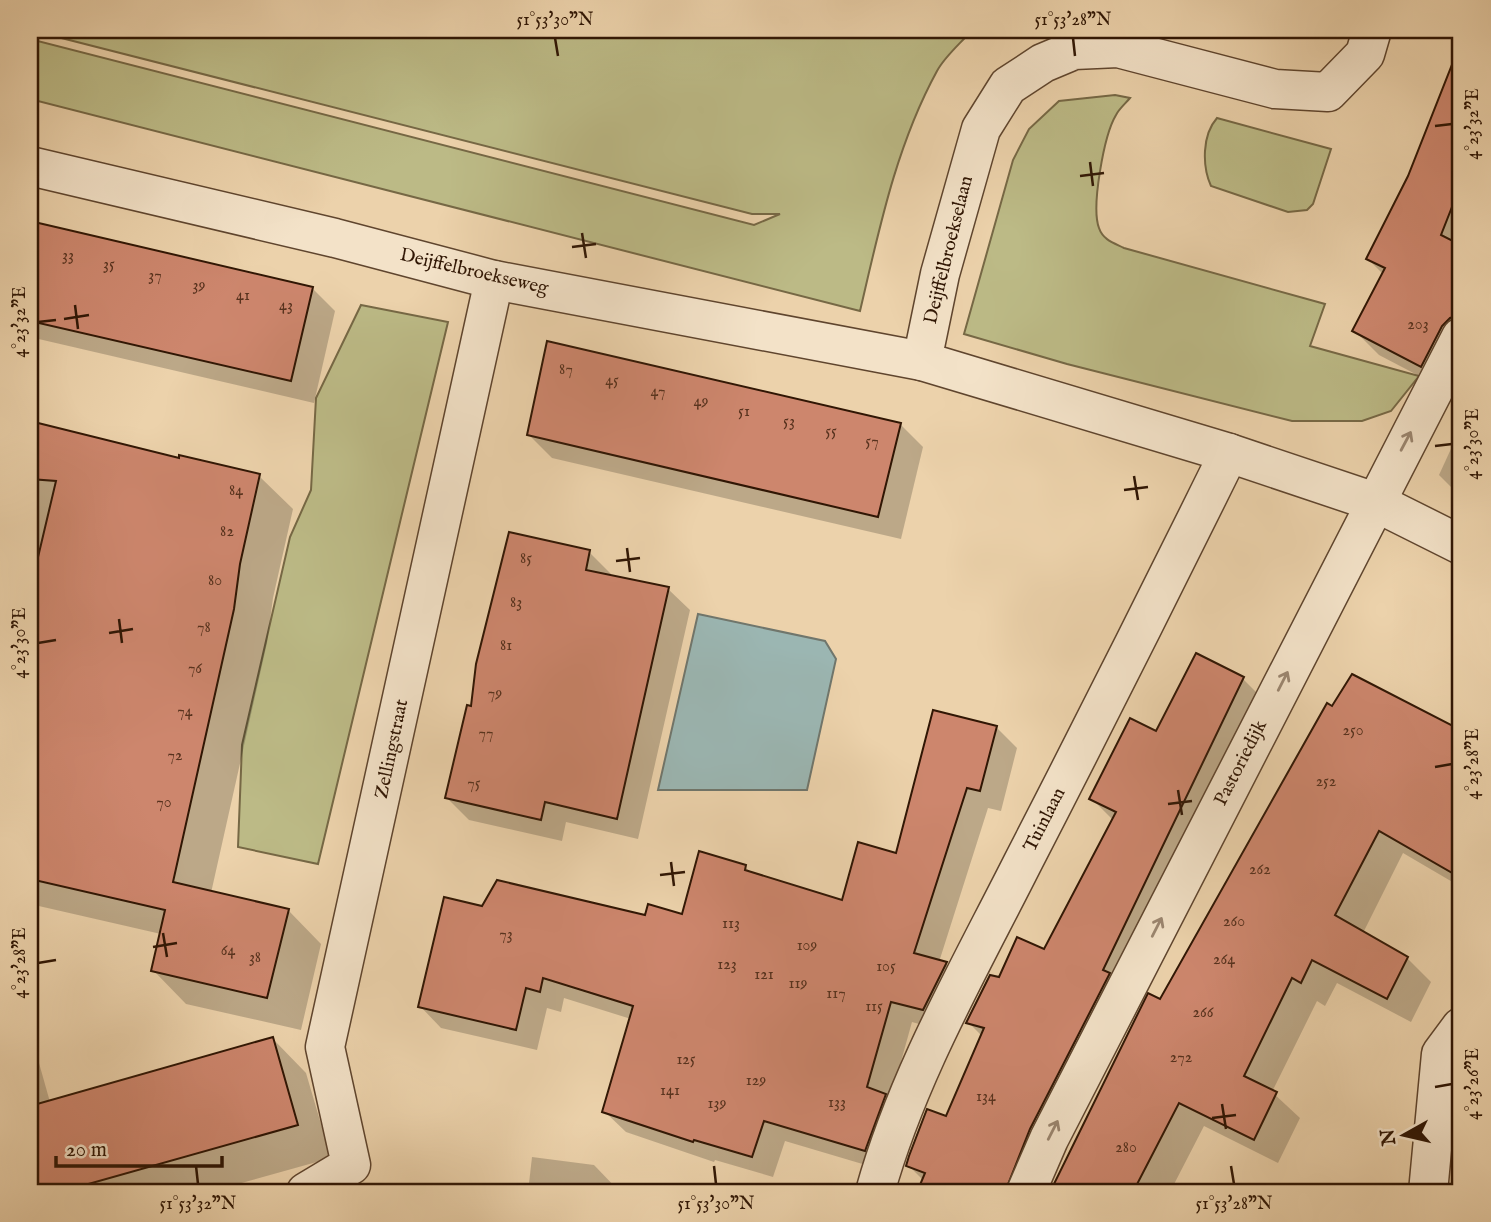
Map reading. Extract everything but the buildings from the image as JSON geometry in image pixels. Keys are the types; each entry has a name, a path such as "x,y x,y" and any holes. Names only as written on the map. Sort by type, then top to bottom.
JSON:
{"street":[{"name":"Deijffelbroekselaan","path":"922,361 940,274 981,129 1008,86 1043,63 1073,50 1118,48 1275,89 1328,92 1365,54 1372,30"},
{"name":"Deijffelbroekseweg","path":"30,166 335,237 494,280 922,361"},
{"name":"Zellingstraat","path":"306,1192 352,1164 325,1047 494,280"},
{"name":"Pastoriedijk","path":"1026,1192 1055,1126 1461,337"},
{"path":"922,361 1229,453 1375,502 1461,545"},
{"name":"Tuinlaan","path":"875,1192 884,1158 934,1037 1229,453"},
{"path":"1428,1192 1441,1054 1461,1027"}],"shaded area":[{"path":"30,30 972,30 940,65 910,129 890,189 860,311 30,99 30,39 754,225 780,214 752,214"},
{"path":"1115,95 1130,98 1111,125 1103,154 1097,218 1103,235 1124,248 1325,304 1310,346 1419,376 1391,411 1362,421 1292,421 1067,364 964,334 1013,160 1029,129 1059,101"},
{"path":"1217,118 1331,149 1313,204 1307,210 1288,212 1211,186 1205,151 1208,133"},
{"path":"361,305 448,322 318,864 238,847 242,745 290,537 311,490 316,398"}],"water":[{"path":"698,614 825,641 836,659 807,790 658,790"}]}
